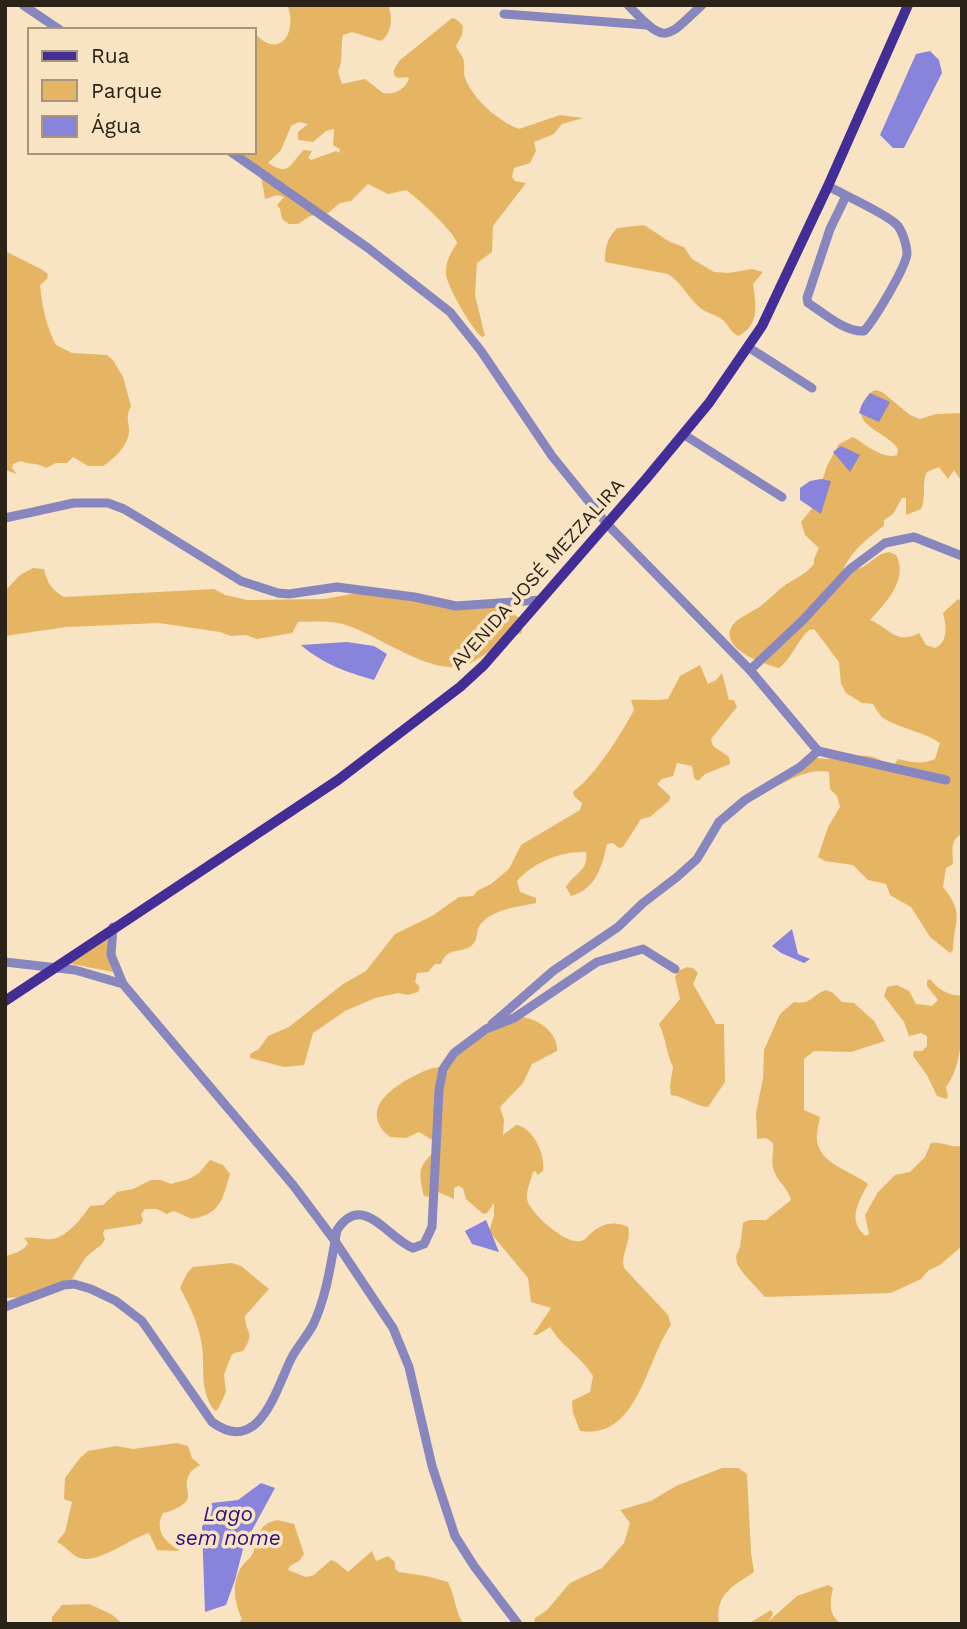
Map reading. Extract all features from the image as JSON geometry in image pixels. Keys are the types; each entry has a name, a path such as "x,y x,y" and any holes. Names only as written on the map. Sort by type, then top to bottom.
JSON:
{"main road":[{"name":"AVENIDA JOSÉ MEZZALIRA","path":"5,1000 338,780 429,711 484,665 683,434 748,348 779,295 908,5"}],"street":[{"path":"23,5 57,28"},
{"path":"628,5 647,25 663,34 673,32 702,5"},
{"path":"504,14 647,25"},
{"path":"234,154 368,248 450,312 481,351 552,456 607,524 750,670 818,751 946,780"},
{"path":"828,186 895,223 907,250 892,287 864,331 847,328 808,303 807,298 830,229 846,196"},
{"path":"748,348 812,388"},
{"path":"683,434 782,497"},
{"path":"5,518 74,503 108,503 144,520 241,581 278,593 289,594 337,587 414,597 456,606 540,600"},
{"path":"750,670 803,620 850,569 885,543 914,537 962,556"},
{"path":"5,1307 64,1285 74,1284 91,1289 116,1301 142,1321 212,1422 222,1430 238,1432 254,1425 268,1410 293,1356 312,1327 324,1298 337,1230 341,1223 357,1214 375,1220 403,1244 413,1248 424,1244 432,1227 439,1090 443,1069 453,1053 486,1029 553,971 618,927 643,903 677,877 696,859 719,822 745,800 800,767 818,751"},
{"path":"113,927 111,955 123,984 293,1185 335,1241 387,1319 403,1350 432,1466 456,1536 474,1566 518,1624"},
{"path":"486,1029 514,1018 597,962 643,949 675,969"},
{"path":"5,962 93,974 123,984"}],"green space":[{"path":"285,5 388,5 391,24 381,41 352,32 343,35 338,72 342,84 365,79 383,93 399,91 409,79 394,75 399,61 452,18 456,19 463,26 456,46 463,57 465,78 474,94 495,115 519,129 560,115 583,118 562,124 554,134 534,142 536,151 530,163 514,168 512,177 515,181 526,183 493,226 492,252 477,263 475,295 485,336 482,337 472,326 447,279 446,265 457,243 455,238 406,190 388,194 368,184 351,201 340,203 328,213 310,216 298,224 289,224 282,219 277,205 284,197 277,195 265,199 257,170 236,154 256,154 256,34 270,44 277,44 287,35 290,18","holes":["299,122 308,124 298,132 298,140 313,142 326,131 334,129 333,145 340,149 339,153 336,151 311,160 308,158 312,151 304,150 286,169 268,163 281,150 291,126"]},
{"path":"644,225 670,242 684,247 692,259 714,272 752,269 763,272 753,284 755,314 745,331 738,336 735,334 723,320 698,306 668,274 605,262 607,244 617,228"},
{"path":"5,251 48,274 47,279 40,285 47,323 56,345 72,353 107,355 123,377 131,406 128,415 129,435 121,450 103,466 88,466 73,457 67,463 56,463 46,468 21,461 13,464 12,468 17,474 5,470"},
{"path":"875,390 882,392 910,415 920,419 936,414 962,413 960,479 954,470 948,479 939,467 927,472 921,509 906,515 906,498 902,498 893,514 884,520 884,526 860,546 843,570 845,574 863,567 881,554 889,552 896,555 900,573 894,590 870,620 898,636 919,633 926,645 935,648 943,642 943,613 957,600 962,599 962,834 953,843 953,864 946,868 943,887 954,904 957,917 953,950 950,953 930,937 911,907 890,895 886,884 868,880 853,865 825,861 818,857 828,827 840,807 837,796 830,789 829,772 805,774 766,792 816,758 861,756 891,764 895,764 898,759 926,762 935,759 940,743 890,722 882,717 873,704 862,703 846,693 841,684 839,662 814,629 809,630 779,668 745,654 732,642 730,634 737,621 814,564 819,548 805,535 801,522 814,506 827,466 839,444 853,437 880,453 897,455 898,449 893,443 862,418 863,403"},
{"path":"33,568 44,569 51,586 64,597 214,589 225,595 247,600 325,599 351,594 390,592 500,608 522,620 522,633 468,665 453,667 422,660 359,630 341,623 329,622 298,622 292,633 257,639 246,635 231,636 159,623 66,627 5,636 5,591 20,575"},
{"path":"700,665 708,684 722,673 729,700 734,700 737,707 711,739 713,746 729,757 730,764 705,774 698,781 694,778 692,766 677,763 673,776 662,779 657,784 670,796 670,800 650,817 641,819 623,847 607,844 600,869 592,883 580,893 571,896 566,887 583,868 586,852 558,856 531,868 517,881 520,892 536,898 536,903 491,915 479,927 476,941 472,945 447,954 441,964 435,964 428,972 417,973 415,982 420,987 418,992 375,998 345,1011 313,1033 304,1065 284,1067 250,1058 250,1054 259,1049 268,1036 289,1027 343,984 366,971 395,934 432,916 459,897 473,896 491,884 509,869 521,845 580,810 582,803 573,792 599,765 622,731 634,710 631,700 668,699 680,676"},
{"path":"107,938 108,957 113,972 67,963"},
{"path":"687,967 698,973 693,984 716,1024 724,1024 725,1082 708,1107 671,1095 673,1067 659,1024 680,999 675,977 678,971"},
{"path":"930,979 936,986 952,995 962,995 959,1055 946,1087 946,1099 937,1096 927,1075 913,1056 914,1051 922,1051 927,1046 927,1036 921,1033 909,1036 904,1022 884,996 887,987 897,985 909,991 916,1004 932,1006 938,1000 927,986"},
{"path":"826,990 842,1002 854,1003 874,1021 885,1041 851,1052 814,1051 804,1059 804,1110 820,1117 817,1137 819,1148 830,1161 868,1184 856,1211 855,1217 860,1230 866,1236 869,1234 865,1215 878,1192 895,1175 910,1172 925,1157 931,1143 961,1146 962,1143 962,1246 921,1279 891,1293 765,1297 743,1273 737,1264 736,1256 743,1223 749,1220 766,1220 791,1200 773,1168 773,1143 766,1138 757,1139 756,1113 763,1078 764,1050 780,1014 794,1002 808,1001"},
{"path":"521,1017 534,1020 546,1028 557,1044 557,1051 532,1064 523,1083 500,1107 504,1120 503,1135 516,1125 522,1127 533,1136 540,1150 543,1171 537,1175 536,1171 533,1172 527,1192 529,1205 557,1233 573,1241 583,1240 607,1224 628,1227 624,1268 668,1315 671,1325 628,1411 615,1423 600,1430 580,1431 573,1413 572,1401 590,1392 593,1376 550,1327 533,1335 551,1308 531,1302 528,1278 489,1231 494,1216 494,1203 487,1213 483,1214 466,1199 463,1188 458,1186 454,1188 454,1199 436,1191 428,1197 424,1196 420,1174 441,1137 432,1140 419,1132 406,1138 390,1137 380,1126 377,1116 379,1106 394,1088 429,1069 443,1066 476,1037"},
{"path":"210,1160 223,1165 230,1174 223,1197 215,1209 202,1217 192,1219 174,1211 167,1214 157,1209 145,1209 141,1214 141,1224 104,1230 105,1239 102,1244 86,1257 70,1282 23,1297 5,1298 5,1256 24,1248 28,1243 24,1238 58,1238 74,1226 90,1206 103,1205 117,1192 133,1189 151,1180 171,1184 189,1179 199,1173"},
{"path":"232,1263 241,1266 269,1289 245,1316 249,1340 243,1351 231,1356 224,1375 226,1392 215,1411 205,1388 199,1331 180,1288 193,1267"},
{"path":"177,1443 188,1446 192,1458 200,1465 191,1471 188,1477 187,1500 179,1507 163,1513 160,1519 162,1534 178,1551 157,1550 149,1533 88,1559 77,1557 57,1542 65,1532 72,1502 64,1499 65,1478 88,1451 116,1446 133,1449"},
{"path":"722,1468 738,1468 747,1474 754,1572 732,1587 722,1598 718,1614 719,1624 534,1624 535,1618 547,1610 570,1583 602,1568 624,1543 630,1523 620,1510 651,1501 676,1486"},
{"path":"277,1520 294,1524 304,1554 288,1570 306,1577 314,1575 331,1560 348,1572 372,1551 376,1561 388,1556 395,1562 395,1569 399,1572 448,1582 463,1624 238,1624 242,1619 237,1606 236,1579 242,1566 252,1555 262,1528"},
{"path":"828,1585 833,1588 832,1612 841,1624 748,1624 771,1610 773,1614 768,1622 797,1596"},
{"path":"89,1604 111,1614 123,1624 52,1624 52,1617 62,1605"}],"water":[{"path":"930,51 939,60 942,73 904,148 893,148 880,135 916,54"},
{"path":"870,393 890,402 879,422 859,413"},
{"path":"841,446 860,455 850,472 833,452"},
{"path":"810,481 831,481 821,514 800,500 800,488"},
{"path":"347,642 374,646 387,654 374,680 335,667 301,645"},
{"path":"792,929 798,954 810,959 804,963 772,946"},
{"path":"486,1220 499,1252 472,1244 465,1231"},
{"name":"Lago sem nome","path":"261,1483 275,1488 244,1545 226,1605 205,1612 202,1527 212,1503 238,1500"}]}
